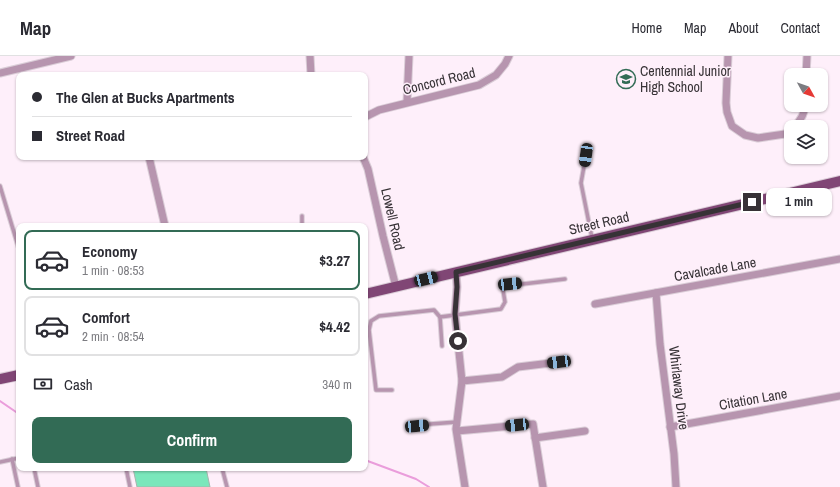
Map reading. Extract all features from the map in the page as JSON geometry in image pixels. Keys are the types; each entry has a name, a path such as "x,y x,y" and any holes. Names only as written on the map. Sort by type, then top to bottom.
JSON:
{"main road":[{"name":"Street Road","path":"368,293 840,181"},
{"path":"0,379 16,376"}],"street":[{"path":"0,73 71,56"},
{"path":"310,56 311,72"},
{"path":"407,102 409,56"},
{"name":"Concord Road","path":"368,116 379,110 407,102 479,85 496,76 509,56"},
{"path":"728,56 726,103 727,112 732,126 745,135 758,138 784,134"},
{"path":"806,68 807,56"},
{"path":"150,160 164,223"},
{"name":"Lowell Road","path":"364,160 368,169 396,287"},
{"name":"Cavalcade Lane","path":"595,304 840,259"},
{"path":"456,272 457,287 455,314 462,381 456,431 465,487"},
{"name":"Whirlaway Drive","path":"656,293 660,344 674,454 676,487"},
{"path":"462,381 502,377 518,367 559,362"},
{"name":"Citation Lane","path":"670,427 840,396"},
{"path":"456,431 533,424 543,487"},
{"path":"535,438 585,431"}],"lane":[{"path":"586,155 581,183 593,239"},
{"path":"0,186 16,239"},
{"path":"302,216 302,223"},
{"path":"440,317 501,309 504,302 503,290 510,284 565,279"},
{"path":"392,390 376,390 369,330 372,321 379,316 434,310 440,317 442,346"},
{"path":"417,426 457,422"},
{"path":"0,462 16,458"},
{"path":"12,459 18,487"},
{"path":"35,471 38,487"},
{"path":"127,471 130,487"},
{"path":"223,471 227,487"}],"building":[{"path":"134,471 207,471 210,487 137,487"}],"waterway":[{"path":"0,401 16,412"},
{"path":"368,461 416,479 429,487"}],"place":[{"name":"Centennial Junior High School","path":"626,79"}],"route":[{"path":"458,341 455,314 457,287 456,272 752,202"}]}
